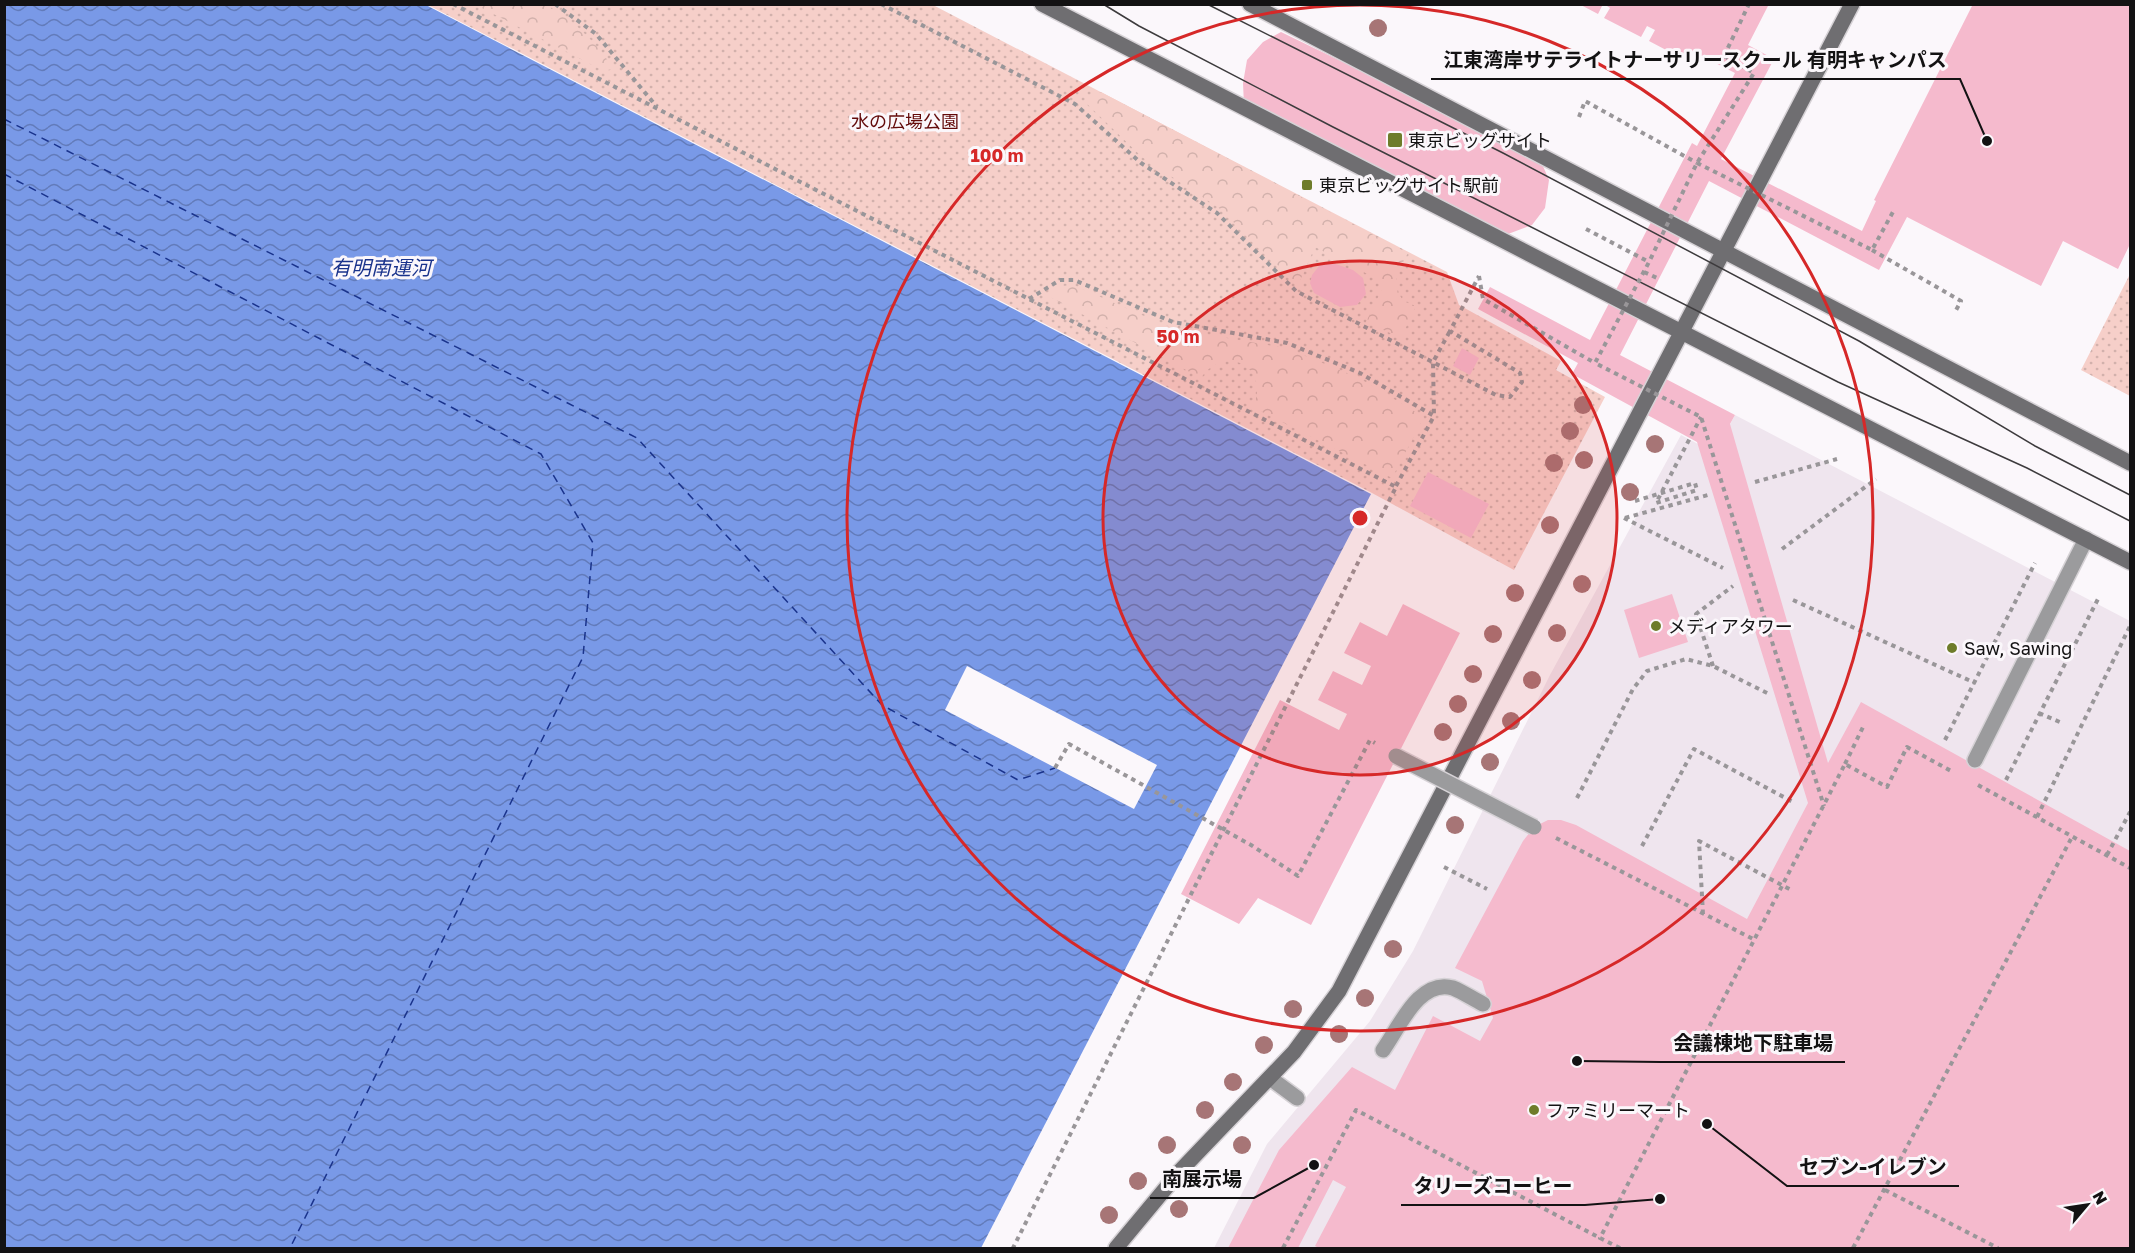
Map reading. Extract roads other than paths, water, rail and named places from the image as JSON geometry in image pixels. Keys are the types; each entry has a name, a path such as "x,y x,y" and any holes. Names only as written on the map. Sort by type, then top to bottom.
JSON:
{"street":[{"path":"1042,4 2130,562"},
{"path":"1250,4 2130,463"},
{"path":"1116,1248 1180,1171 1270,1078 1317,1022 1344,980 1725,252 1852,4"},
{"path":"1975,760 2086,539"},
{"path":"1396,756 1534,827"},
{"path":"1383,1050 1419,997 1428,990 1441,987 1453,988 1483,1004"},
{"path":"1270,1078 1297,1098"}],"water":[{"name":"有明南運河","path":"5,5 426,5 1371,494 981,1248 5,1248"}],"tram line":[{"path":"1103,4 1139,26 1333,127 1838,382 2027,468 2130,521"},
{"path":"1207,4 1503,153 1859,341 2035,446 2130,495"}],"place":[{"name":"東京ビッグサイト","path":"1395,140"},
{"name":"江東湾岸サテライトナーサリースクール 有明キャンパス","path":"1987,141"},
{"name":"東京ビッグサイト駅前","path":"1307,185"},
{"name":"メディアタワー","path":"1656,626"},
{"name":"Saw, Sawing","path":"1952,648"},
{"name":"会議棟地下駐車場","path":"1577,1061"},
{"name":"ファミリーマート","path":"1534,1110"},
{"name":"セブン-イレブン","path":"1707,1124"},
{"name":"南展示場","path":"1314,1165"},
{"name":"タリーズコーヒー","path":"1660,1199"}],"park label":[{"name":"水の広場公園","path":"905,121"}]}
